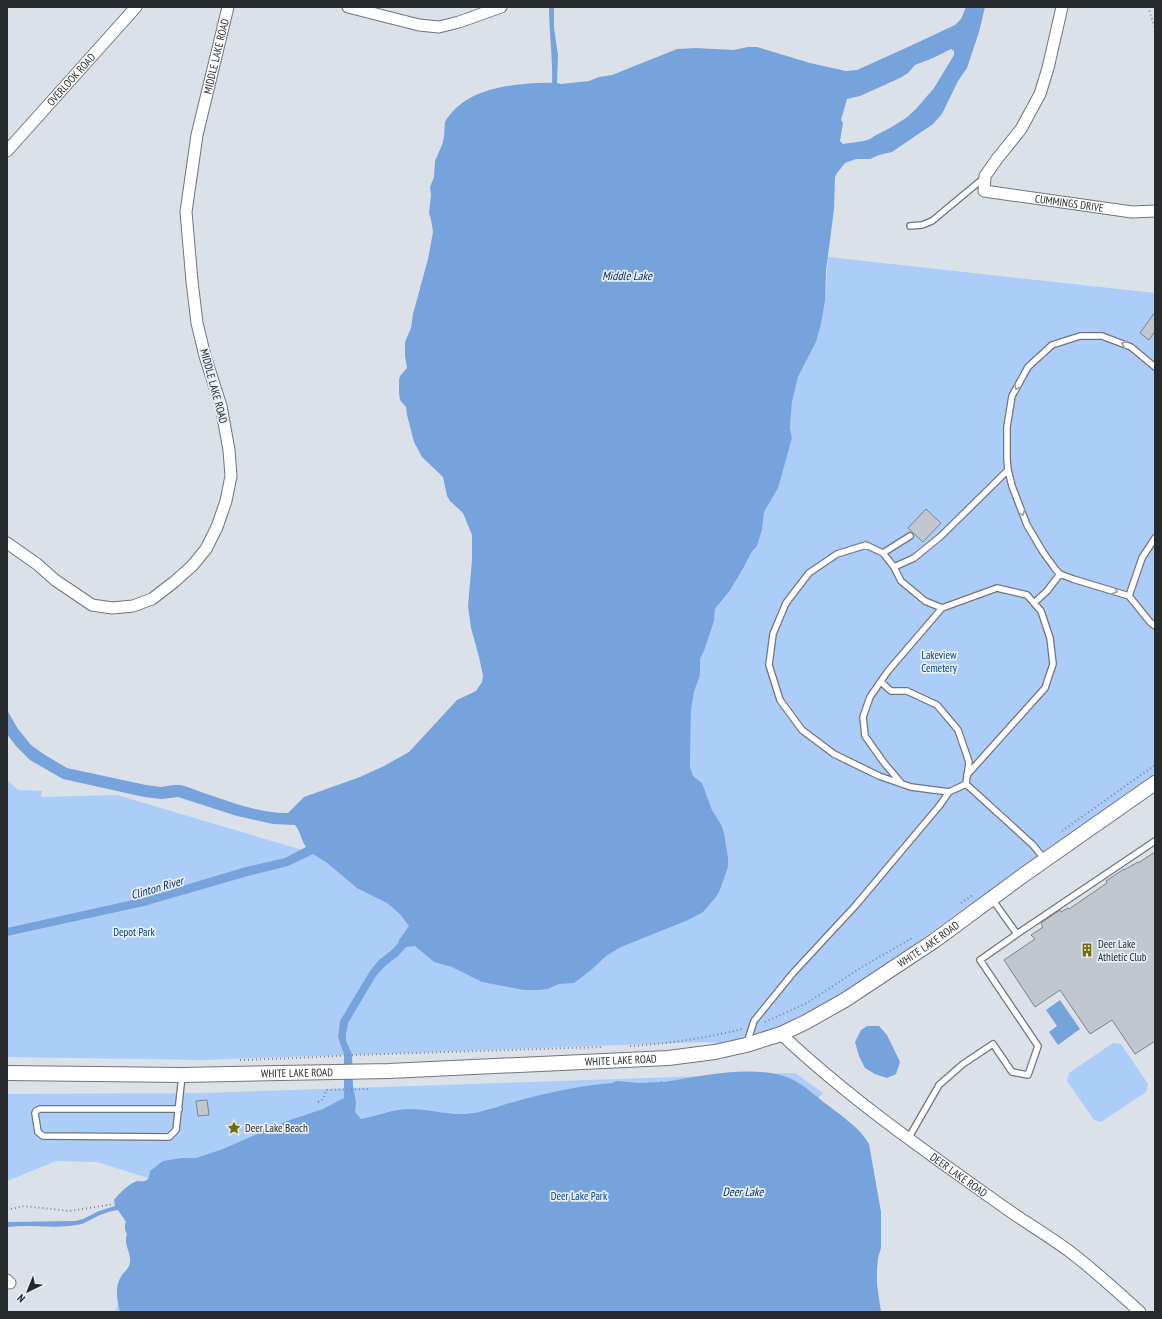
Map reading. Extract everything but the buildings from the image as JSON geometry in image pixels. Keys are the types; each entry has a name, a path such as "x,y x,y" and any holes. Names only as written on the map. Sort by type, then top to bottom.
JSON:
{"street":[{"name":"OVERLOOK ROAD","path":"7,151 136,7"},
{"name":"MIDDLE LAKE ROAD","path":"7,543 92,605 112,608 133,606 152,599 192,566 206,549 218,527 232,476 221,406 205,356 198,323 192,281 186,212 197,135 228,7"},
{"path":"348,7 419,25 439,27 459,22 501,7"},
{"path":"985,176 1021,129 1040,94 1048,68 1062,7"},
{"name":"CUMMINGS DRIVE","path":"985,176 984,191 1132,212 1155,211"},
{"name":"WHITE LAKE ROAD","path":"7,1073 182,1075 350,1072 668,1058 715,1052 746,1045 781,1034 845,1000 934,940 1155,784"},
{"name":"DEER LAKE ROAD","path":"781,1034 813,1065 908,1139 1068,1251 1108,1283 1140,1312"}],"lane":[{"path":"910,226 922,225 932,221 985,176"},
{"path":"1155,367 1131,346 1102,336 1080,336 1052,345 1028,367 1012,396 1007,427 1008,470 1012,486 1026,525 1043,552 1060,574 1129,596 1155,626"},
{"path":"894,567 914,558 941,536 1008,470"},
{"path":"883,553 910,536"},
{"path":"1129,596 1142,558 1155,538"},
{"path":"942,608 924,601 901,581 894,567 883,553 866,545 837,554 809,573 786,602 773,634 769,665 780,700 802,730 834,754 879,776 911,787 949,792"},
{"path":"1034,603 1047,591 1060,574"},
{"path":"902,784 885,764 865,736 863,717 870,697 888,671 942,608 997,588 1027,595 1041,611 1050,638 1053,664 1044,688 967,775"},
{"path":"881,682 891,692 907,691 936,705 958,730 969,762 966,784"},
{"path":"746,1045 754,1021 793,973 856,905 949,792 966,784"},
{"path":"966,784 1033,844 1046,860"},
{"path":"908,1139 938,1085 963,1064 993,1044 1012,1072 1028,1075 1038,1046 980,960 1155,841"},
{"path":"991,899 1017,934"},
{"path":"179,1109 40,1109 35,1113 38,1132 43,1136 169,1137 176,1130 179,1109 182,1075"}],"path":[{"path":"1148,7 1155,28"},
{"path":"1056,835 1155,766"},
{"path":"960,905 978,892"},
{"path":"624,1046 714,1036 766,1022 807,1003 862,967 915,937"},
{"path":"233,1060 602,1047"},
{"path":"318,1102 325,1097 326,1090 367,1089"},
{"path":"7,1208 12,1209 24,1206 70,1211 114,1204"}],"green space":[{"name":"Lakeview Cemetery","path":"828,257 1155,293 1155,775 861,982 812,1013 764,1034 728,1044 705,1042 203,1060 7,1057 7,780 18,790 42,791 41,797 117,795 299,849 688,920 720,890 728,867 724,833 722,826 712,810 702,783 693,776 690,767 691,710 694,692 700,675 700,659 714,621 715,609 726,597 751,553 757,546 762,530 764,512 790,445 792,438 790,428 792,402 798,377 816,342 821,324 825,301"},
{"path":"1113,1043 1121,1044 1148,1084 1146,1092 1101,1122 1094,1120 1067,1081 1069,1073"},
{"name":"Deer Lake","path":"795,1073 823,1093 632,1312 115,1312 133,1260 167,1184 97,1162 56,1161 7,1181 7,1094 203,1093"}],"water":[{"name":"Middle Lake","path":"549,7 554,7 554,28 558,55 557,83 561,84 589,81 599,77 612,75 677,49 696,48 733,50 757,47 810,63 846,71 857,70 955,25 961,19 966,7 985,7 979,32 967,68 958,81 942,114 933,124 892,152 870,159 856,159 845,163 835,177 834,209 826,271 825,301 816,342 798,377 792,402 790,428 792,438 778,488 764,512 762,530 757,546 751,553 729,592 715,609 714,621 700,659 700,675 694,692 691,710 690,767 693,776 702,783 712,810 722,826 728,857 728,867 720,890 703,912 688,920 621,947 606,956 574,983 559,984 547,989 524,990 482,982 452,967 434,962 415,946 406,947 376,976 348,1023 346,1041 352,1054 353,1085 356,1103 355,1112 361,1119 403,1109 466,1114 492,1109 552,1092 577,1087 613,1083 616,1081 639,1083 664,1082 727,1072 760,1072 789,1078 805,1087 851,1123 869,1144 881,1212 881,1248 878,1258 877,1284 881,1312 120,1312 117,1289 119,1280 129,1266 130,1258 126,1241 126,1222 118,1210 103,1214 82,1224 68,1226 8,1227 7,1222 75,1221 83,1219 99,1211 115,1206 114,1200 124,1189 137,1181 147,1180 150,1171 163,1161 181,1158 196,1158 223,1149 284,1122 323,1109 344,1098 344,1054 338,1037 340,1021 370,971 379,960 392,950 399,942 409,926 400,914 387,903 357,888 326,862 313,854 288,866 144,906 7,936 7,928 142,898 246,867 285,858 306,847 299,830 295,825 273,824 237,816 178,797 162,799 144,797 63,779 30,760 16,746 7,734 7,710 18,729 31,745 67,768 146,785 161,787 181,785 248,807 288,813 304,797 360,777 409,752 457,700 476,691 482,682 483,676 471,628 468,606 472,560 472,535 463,513 450,501 447,496 443,477 422,457 414,442 406,407 400,400 399,380 400,376 407,368 405,342 411,328 433,232 429,213 431,195 430,187 434,177 435,161 444,137 445,122 458,106 466,100 484,92 514,85 552,83","holes":["951,49 954,51 954,55 934,88 906,118 870,139 843,144 840,141 843,123 841,120 847,99 860,96 900,78 908,73 915,65"]},
{"path":"1060,1000 1080,1029 1058,1045 1049,1032 1057,1026 1046,1010"},
{"path":"867,1026 879,1026 887,1035 900,1062 896,1074 887,1078 875,1074 865,1068 859,1056 855,1042 861,1030"}],"place":[{"name":"Deer Lake Athletic Club","path":"1087,950"},
{"name":"Deer Lake Beach","path":"234,1128"}],"water label":[{"name":"Clinton River","path":"157,888"}],"park label":[{"name":"Depot Park","path":"134,932"},
{"name":"Deer Lake Park","path":"579,1196"}]}
